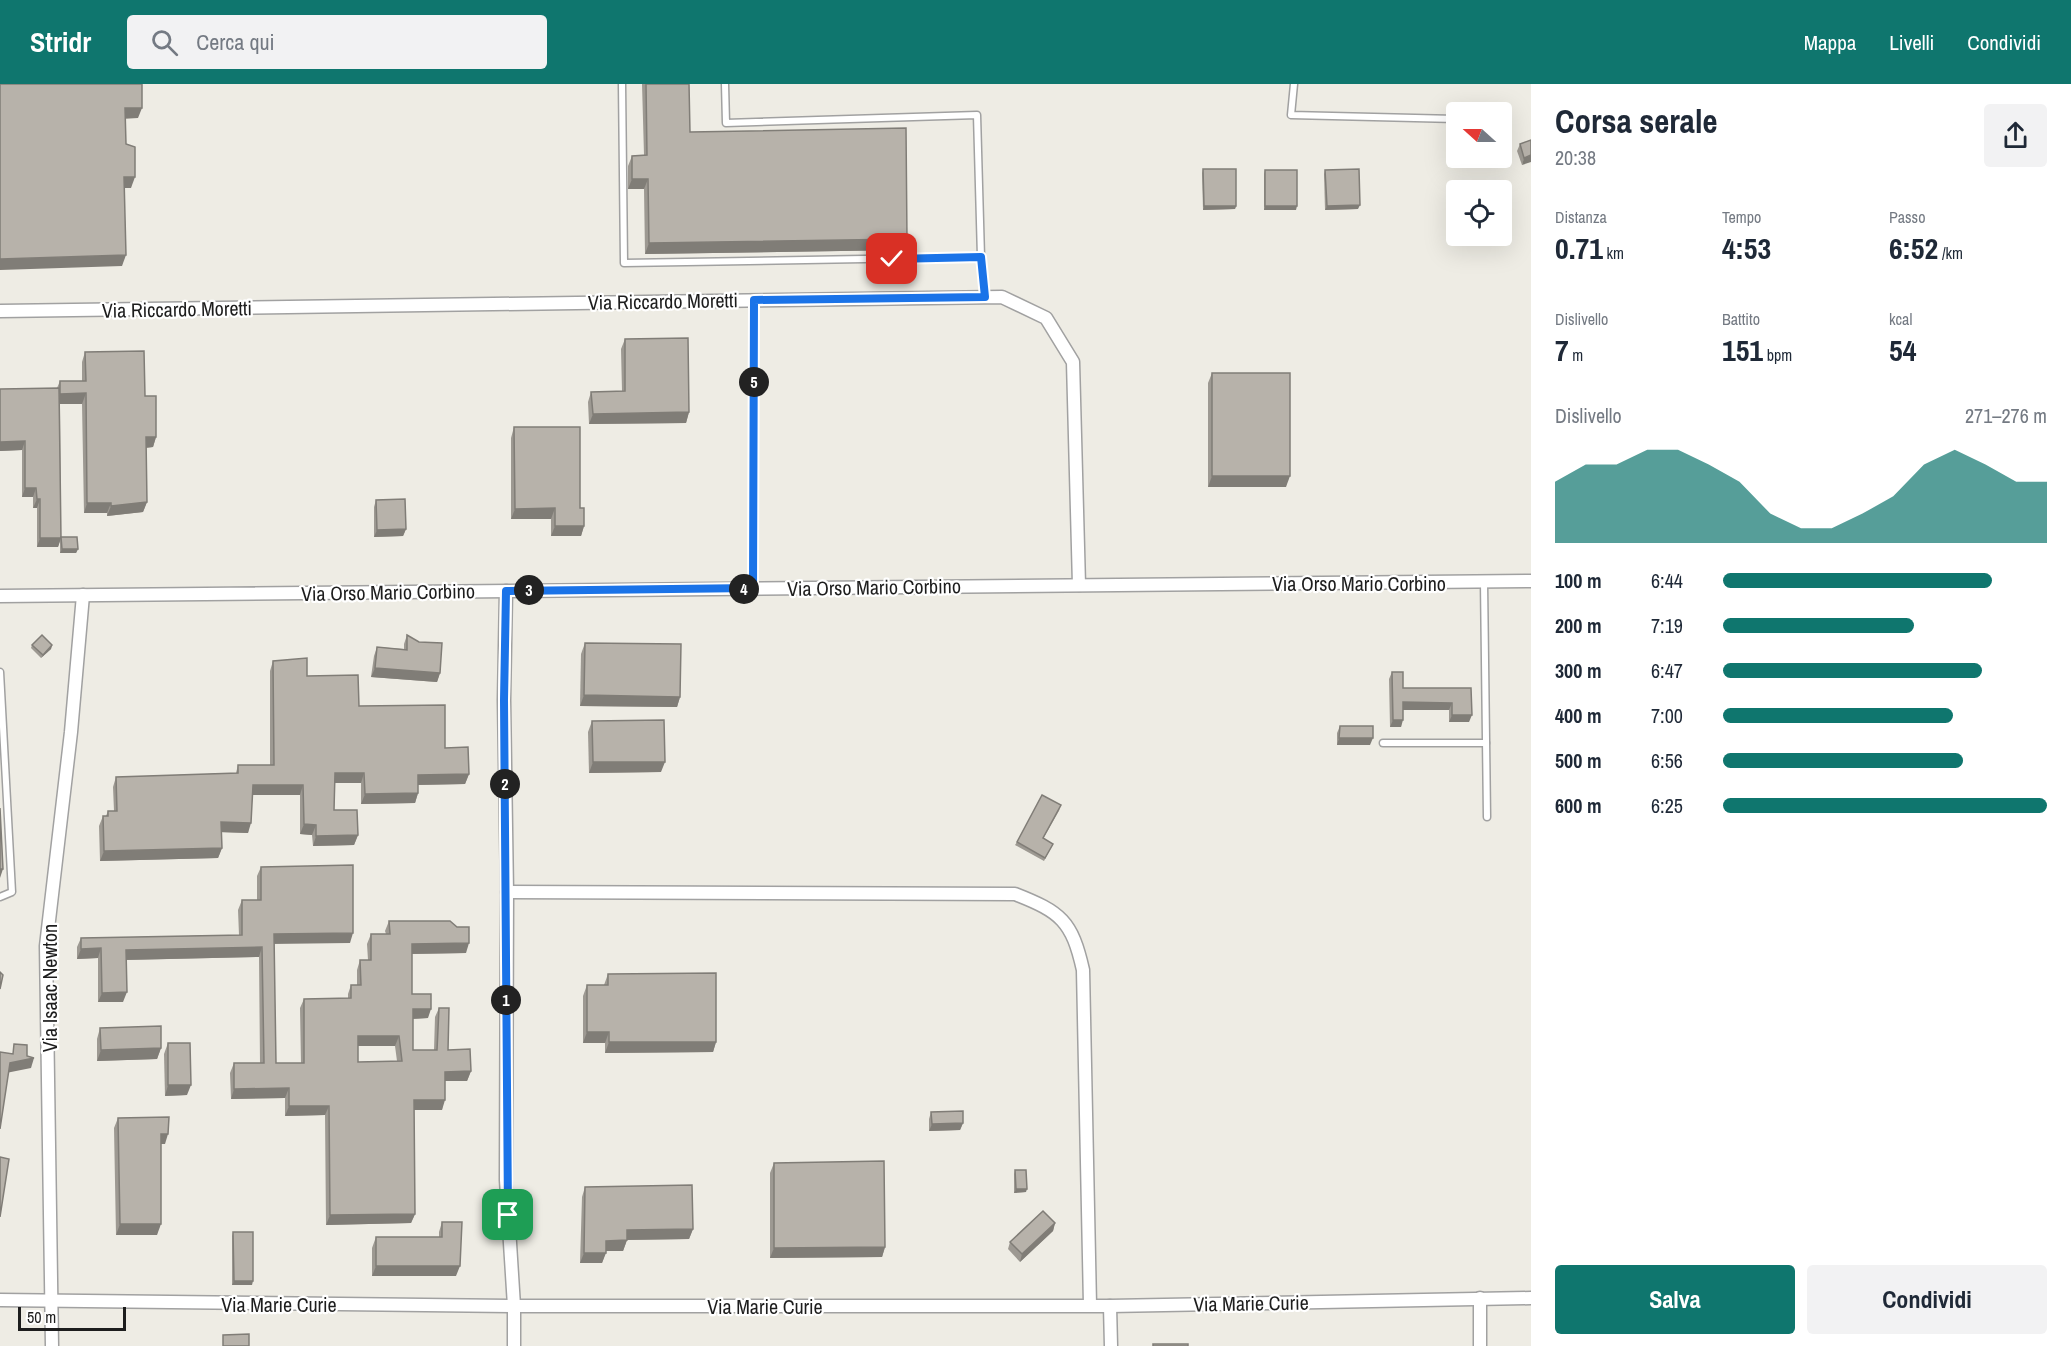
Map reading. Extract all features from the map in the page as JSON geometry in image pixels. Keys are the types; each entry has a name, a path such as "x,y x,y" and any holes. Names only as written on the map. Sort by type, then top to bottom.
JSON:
{"street":[{"name":"Via Riccardo Moretti","path":"0,311 1002,297 1046,318 1073,362 1078,585"},
{"name":"Via Orso Mario Corbino","path":"0,596 1531,581"},
{"path":"506,591 504,700 507,892 506,1180 514,1306 513,1346"},
{"name":"Via Isaac Newton","path":"52,1346 46,946 71,732 83,595"},
{"path":"507,892 1015,894 1059,915 1072,931 1083,970 1090,1305"},
{"path":"1480,1298 1480,1346"},
{"name":"Via Marie Curie","path":"0,1300 52,1299 179,1304 514,1306 1110,1306 1531,1298"},
{"path":"1110,1306 1111,1346"}],"lane":[{"path":"622,84 624,263 981,257"},
{"path":"725,84 726,123 977,115 981,257 985,297"},
{"path":"1294,84 1291,115 1446,119"},
{"path":"753,588 754,300"},
{"path":"1484,582 1487,817"},
{"path":"0,672 12,892 0,897"},
{"path":"1383,743 1486,743"}],"building":[{"path":"0,84 142,84 142,108 125,108 126,144 135,147 135,177 124,177 126,255 0,259"},
{"path":"646,84 689,84 690,132 906,128 907,239 649,243 648,179 632,179 632,156 647,155"},
{"path":"1531,140 1531,155 1524,158 1520,144"},
{"path":"1203,169 1236,169 1236,206 1204,206"},
{"path":"1359,169 1360,205 1327,206 1325,170"},
{"path":"1265,170 1297,170 1297,206 1265,206"},
{"path":"688,338 689,412 593,414 591,392 625,391 625,339"},
{"path":"144,351 145,396 156,396 156,437 146,437 147,502 111,506 111,503 87,503 86,393 60,394 60,381 86,381 85,352"},
{"path":"1212,373 1290,373 1290,476 1212,476"},
{"path":"59,388 61,538 40,538 40,499 37,499 36,488 25,488 25,441 0,442 0,389"},
{"path":"514,427 580,427 580,508 584,508 584,526 555,526 555,508 515,509"},
{"path":"405,499 406,529 377,530 376,500"},
{"path":"61,537 77,537 78,549 62,549"},
{"path":"42,635 52,645 43,655 32,645"},
{"path":"407,635 419,642 442,643 440,673 375,668 377,647 407,650"},
{"path":"585,643 681,644 680,697 584,695"},
{"path":"307,658 307,676 358,675 359,706 445,705 445,748 468,747 469,774 418,775 418,793 365,794 364,773 335,773 334,810 357,810 358,835 316,836 316,825 304,824 303,785 253,785 251,823 221,822 222,848 104,851 103,816 108,816 108,811 117,811 116,777 238,773 238,765 274,765 273,661"},
{"path":"1392,672 1403,672 1403,688 1471,688 1472,715 1452,715 1452,703 1403,702 1403,720 1393,720"},
{"path":"664,720 665,762 593,762 592,721"},
{"path":"1340,726 1373,726 1373,738 1339,738"},
{"path":"1042,795 1061,805 1043,838 1053,844 1045,858 1017,842"},
{"path":"0,808 3,869 0,869"},
{"path":"353,865 353,933 274,934 276,1063 304,1063 304,999 351,998 351,985 361,985 360,960 371,960 371,934 390,934 389,921 450,921 457,927 469,927 469,943 412,944 412,994 431,994 431,1009 413,1009 413,1050 437,1050 439,1008 449,1008 448,1050 470,1049 471,1071 445,1072 445,1100 414,1100 415,1214 330,1215 329,1106 289,1106 289,1088 234,1089 234,1063 264,1063 262,947 126,950 127,992 102,993 101,948 81,949 81,938 242,935 242,900 261,900 261,867","holes":["358,1036 399,1036 402,1061 358,1062"]},
{"path":"0,972 3,975 0,989"},
{"path":"716,973 716,1042 609,1042 609,1032 587,1032 587,985 608,985 608,974"},
{"path":"161,1026 161,1048 101,1050 100,1028"},
{"path":"168,1043 190,1043 191,1085 168,1085"},
{"path":"14,1044 27,1045 27,1056 34,1058 10,1063 0,1129 0,1052 13,1054"},
{"path":"963,1111 963,1123 932,1124 931,1112"},
{"path":"169,1117 168,1134 161,1134 161,1224 120,1224 118,1118"},
{"path":"0,1157 9,1159 0,1217"},
{"path":"884,1161 885,1247 774,1248 774,1163"},
{"path":"1015,1170 1026,1170 1027,1189 1016,1189"},
{"path":"692,1185 693,1229 627,1230 627,1240 606,1241 606,1253 584,1253 585,1187"},
{"path":"1043,1211 1055,1223 1022,1254 1010,1242"},
{"path":"442,1222 462,1222 460,1266 376,1266 376,1237 442,1237"},
{"path":"233,1232 253,1232 253,1281 234,1281"},
{"path":"249,1334 249,1346 223,1346 223,1335"},
{"path":"1153,1344 1188,1344 1188,1346 1153,1346"}],"route":[{"path":"508,1215 504,700 506,591 753,588 754,300 985,297 981,257 892,259"}]}
